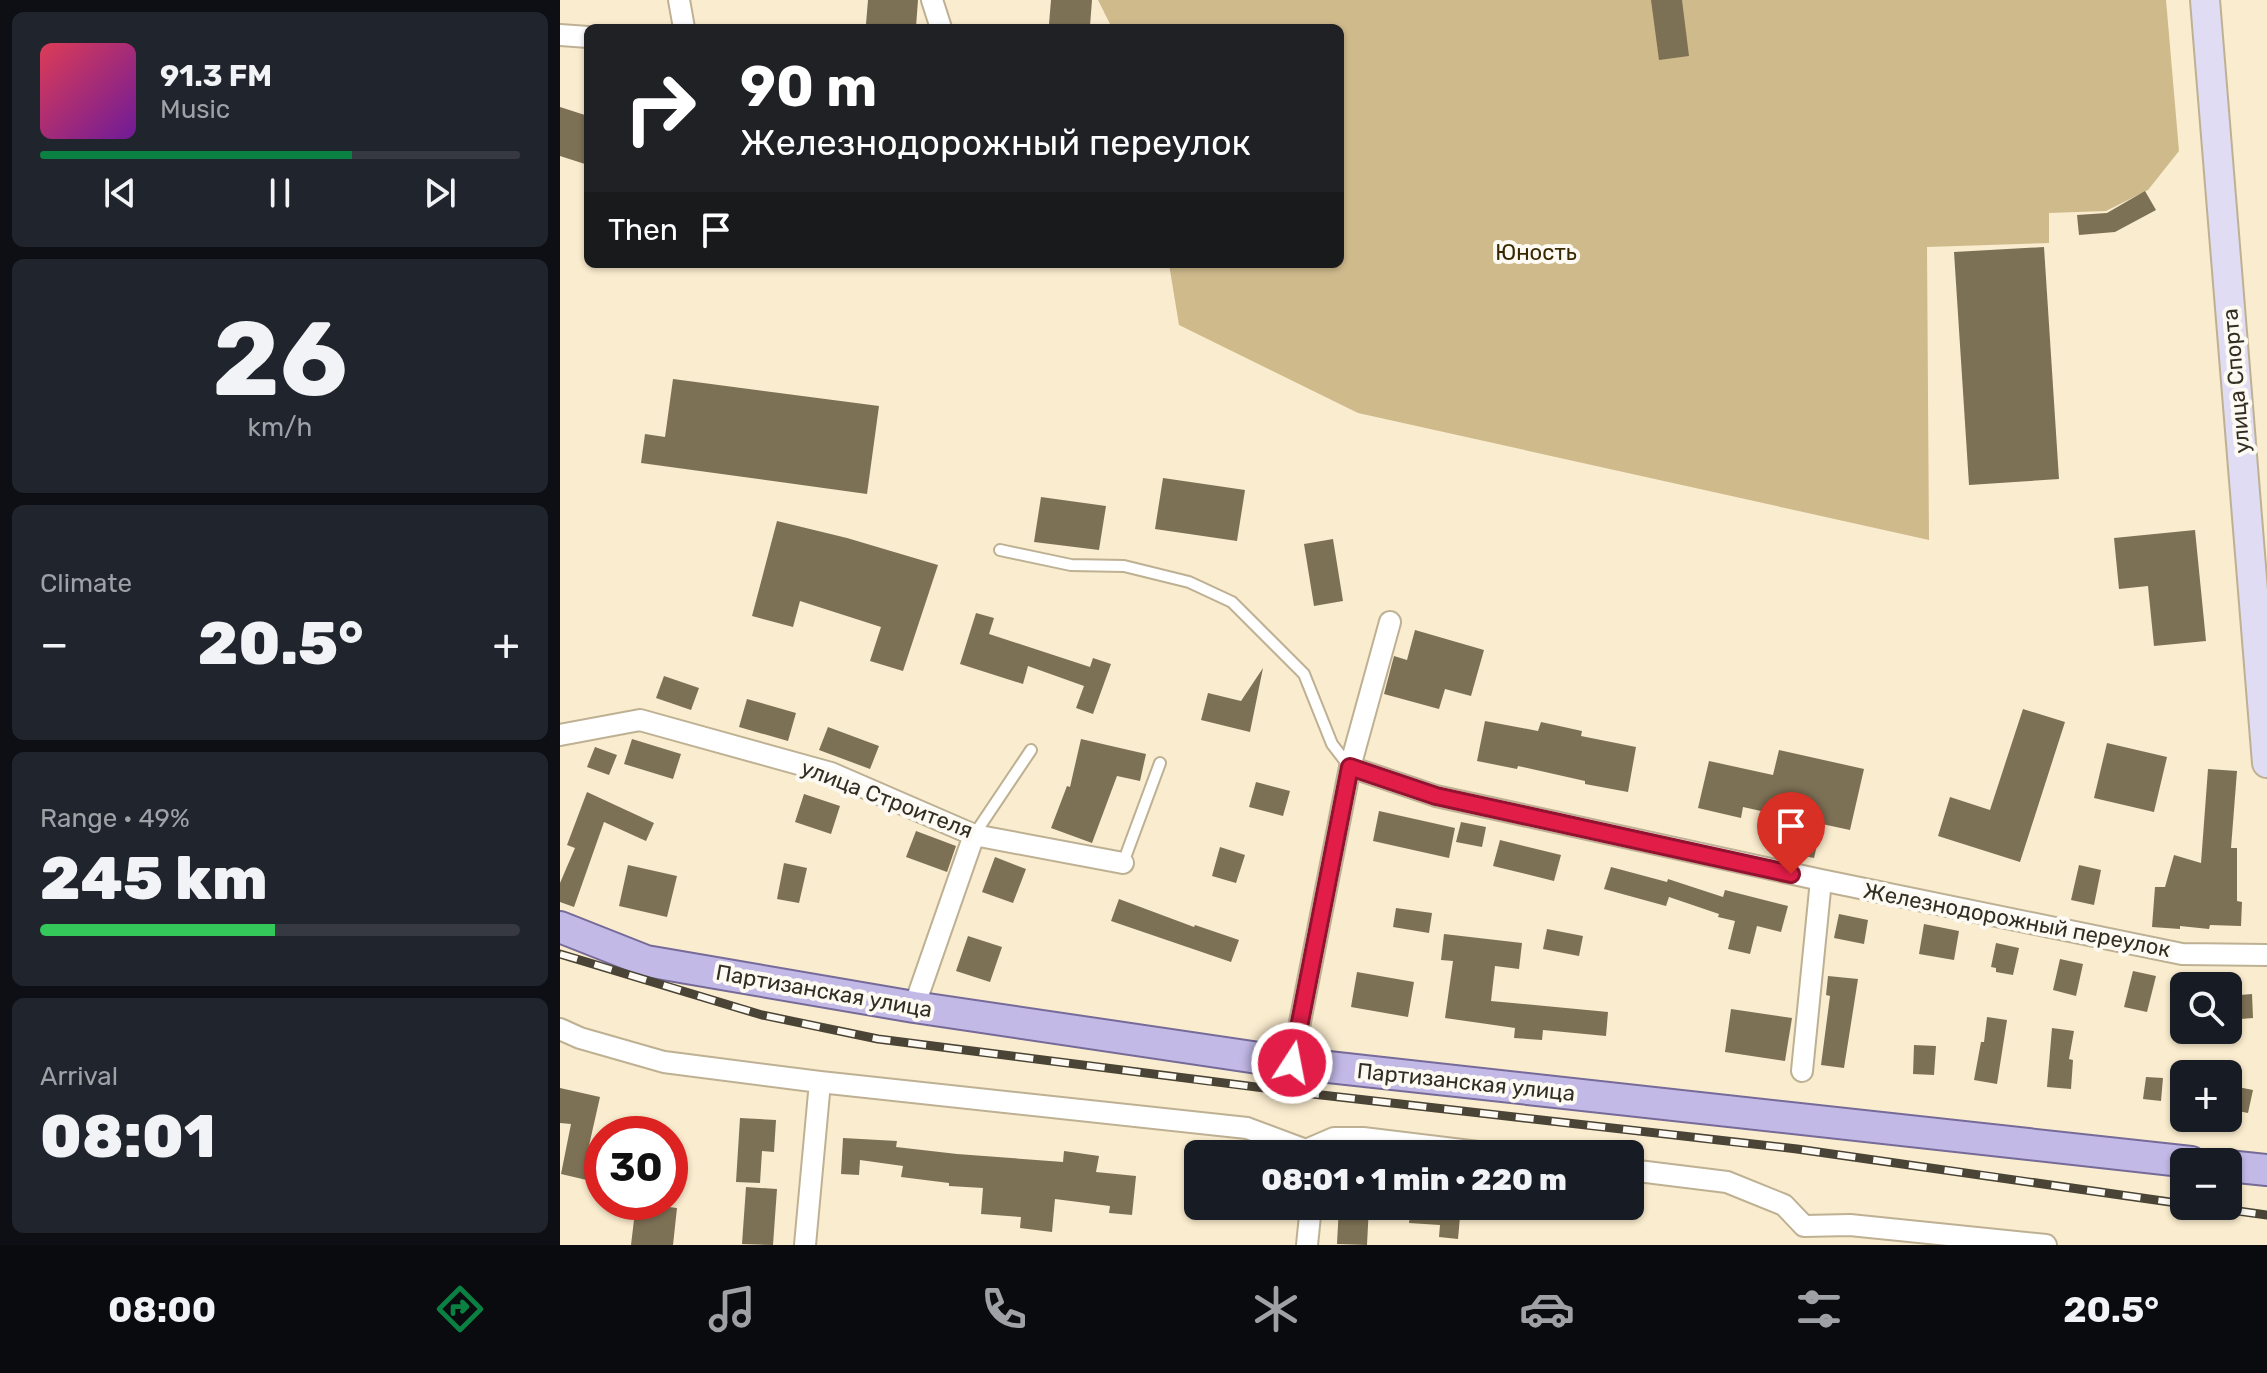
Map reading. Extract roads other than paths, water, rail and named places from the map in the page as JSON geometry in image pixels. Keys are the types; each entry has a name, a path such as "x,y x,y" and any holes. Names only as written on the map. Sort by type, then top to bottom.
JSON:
{"main road":[{"name":"Партизанская улица","path":"560,927 646,961 914,1007 1292,1063 2170,1160"},
{"path":"2242,1167 2267,1170"}],"street":[{"path":"679,0 683,24"},
{"path":"932,0 940,24"},
{"name":"улица Спорта","path":"2205,0 2267,763"},
{"path":"560,35 584,37"},
{"path":"1292,1063 1350,767 1390,622"},
{"name":"улица Строителя","path":"560,735 640,720 831,773 974,835 1123,863"},
{"name":"Железнодорожный переулок","path":"1350,767 1436,796 1821,880 2182,954 2267,955"},
{"path":"914,1007 974,835"},
{"path":"1802,1071 1821,880"},
{"path":"560,1029 580,1038 664,1062 1247,1128 1276,1140"},
{"path":"805,1245 820,1082"},
{"path":"1330,1140 1380,1140"},
{"path":"1644,1172 1727,1182 1784,1205 1804,1236 1850,1225 2046,1245"},
{"path":"1307,1245 1310,1220"}],"lane":[{"path":"1000,550 1071,565 1124,566 1189,582 1232,602 1304,674 1332,744 1350,767"},
{"path":"974,835 1031,750"},
{"path":"1123,863 1160,763"}],"railway":[{"path":"560,954 762,1015 878,1039 1295,1092 1797,1149 2170,1202"},
{"path":"2242,1212 2267,1215"}],"park label":[{"name":"Юность","path":"1536,252"}]}
